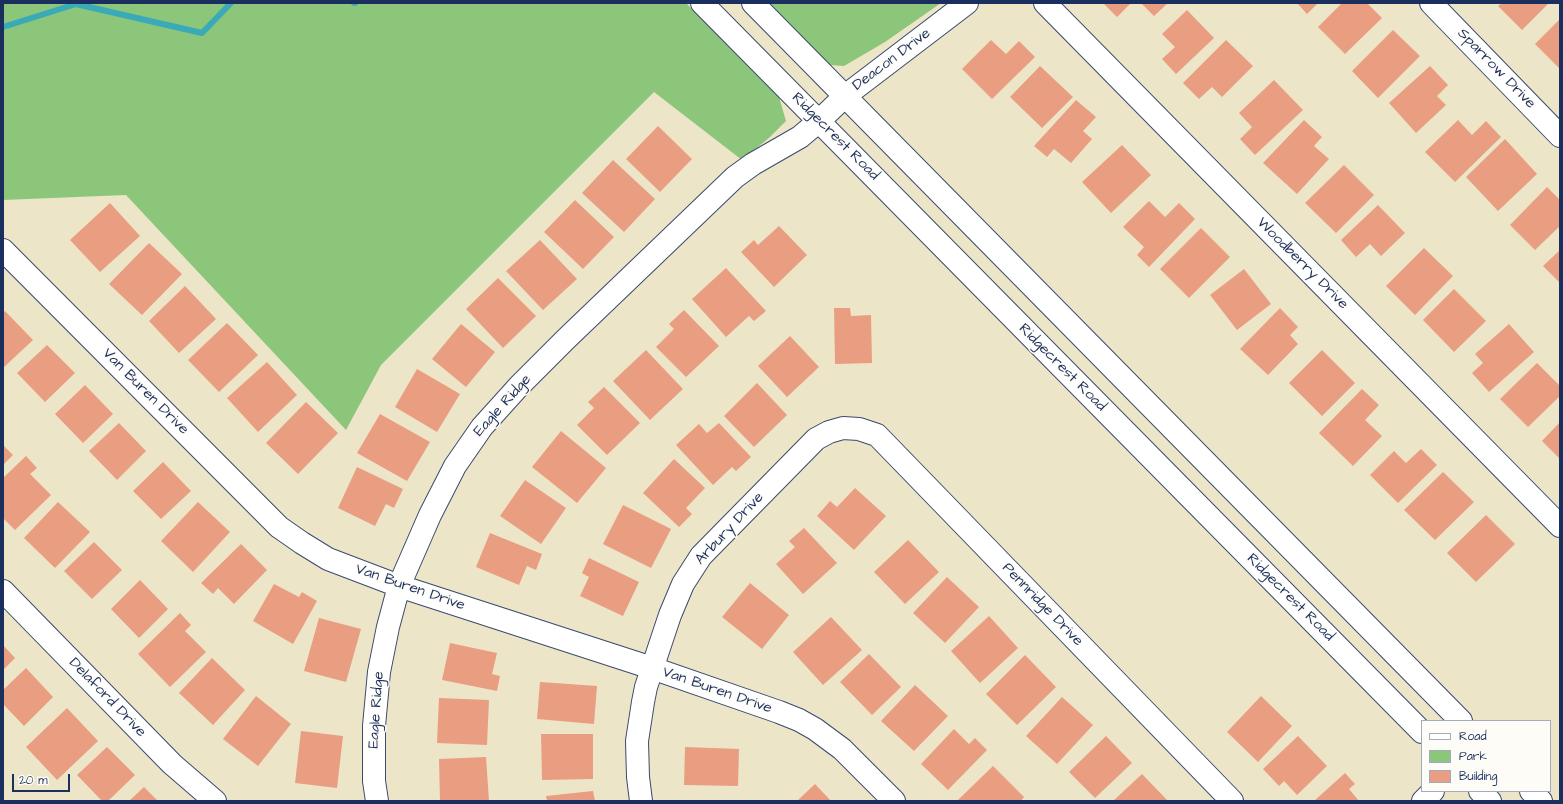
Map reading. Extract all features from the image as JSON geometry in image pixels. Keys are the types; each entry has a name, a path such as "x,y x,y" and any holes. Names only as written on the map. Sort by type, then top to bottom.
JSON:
{"street":[{"name":"Ridgecrest Road","path":"702,3 1421,731"},
{"path":"753,3 1461,720"},
{"name":"Deacon Drive","path":"819,121 845,96 967,3"},
{"name":"Woodberry Drive","path":"1045,3 1560,526"},
{"name":"Sparrow Drive","path":"1431,3 1560,136"},
{"name":"Eagle Ridge","path":"377,801 374,781 374,726 379,672 388,627 399,586 430,515 455,466 482,426 519,386 735,177 753,164 800,136 819,121"},
{"name":"Van Buren Drive","path":"3,250 279,526 302,543 328,559 399,586 652,668 778,712 815,729 842,749 894,801"},
{"name":"Arbury Drive","path":"641,801 638,777 637,741 643,702 652,668 670,615 683,584 701,556 816,440 829,432 843,428"},
{"name":"Pennridge Drive","path":"843,428 859,429 877,435 1232,801"},
{"name":"Delaford Drive","path":"3,591 172,764 215,801"},
{"path":"1423,801 1432,792"},
{"path":"1481,792 1490,801"},
{"path":"1532,792 1541,801"}],"green space":[{"path":"3,3 686,3 779,97 786,121 770,137 742,160 654,92 381,365 346,430 126,195 3,200"},
{"path":"764,3 941,3 885,42 844,66 830,65"}],"building":[{"path":"1103,3 1131,3 1117,17"},
{"path":"1141,3 1168,3 1154,16"},
{"path":"1297,3 1318,3 1307,14"},
{"path":"1342,3 1367,3 1382,18 1345,54 1318,27"},
{"path":"1502,3 1549,3 1522,30 1498,6"},
{"path":"1187,10 1214,38 1176,74 1162,59 1175,47 1162,34"},
{"path":"1560,19 1560,69 1535,44"},
{"path":"1393,30 1420,56 1378,98 1352,71"},
{"path":"991,40 1006,54 1019,41 1035,57 992,99 962,69"},
{"path":"1226,40 1253,66 1222,97 1212,87 1199,99 1183,83"},
{"path":"1040,66 1073,97 1042,128 1010,97"},
{"path":"1430,66 1448,85 1437,96 1446,105 1416,133 1389,103"},
{"path":"1274,80 1303,110 1255,155 1240,139 1252,127 1239,113"},
{"path":"1076,100 1096,117 1083,131 1092,139 1071,163 1054,149 1047,157 1034,146"},
{"path":"1304,120 1322,137 1314,146 1329,159 1297,194 1263,163"},
{"path":"1458,120 1472,135 1486,121 1501,137 1455,182 1425,152"},
{"path":"658,126 692,159 660,192 626,159"},
{"path":"1505,139 1537,174 1498,211 1466,177"},
{"path":"1122,145 1151,175 1111,213 1082,182"},
{"path":"613,160 655,199 624,232 582,193"},
{"path":"1344,165 1374,195 1336,233 1305,203"},
{"path":"1547,187 1560,200 1560,226 1535,250 1510,225"},
{"path":"575,200 614,237 583,269 544,232"},
{"path":"1149,201 1165,217 1179,203 1195,219 1149,267 1137,255 1144,247 1123,227"},
{"path":"110,203 140,236 100,272 70,240"},
{"path":"1378,205 1405,233 1381,256 1370,244 1356,257 1341,240"},
{"path":"779,226 807,255 774,287 741,252 754,240 758,245"},
{"path":"1201,228 1230,257 1189,298 1160,269"},
{"path":"540,240 577,279 543,310 506,271"},
{"path":"149,243 182,274 142,315 109,284"},
{"path":"1424,248 1453,276 1415,315 1386,286"},
{"path":"1560,250 1560,283 1543,266"},
{"path":"726,268 766,311 754,321 749,316 726,337 692,299"},
{"path":"1244,269 1271,304 1237,330 1210,295"},
{"path":"498,278 536,316 503,348 466,309"},
{"path":"185,286 216,319 179,353 149,321"},
{"path":"1454,289 1486,321 1454,352 1423,320"},
{"path":"834,308 850,308 851,316 871,315 872,363 835,364"},
{"path":"1280,308 1298,327 1290,335 1298,344 1268,375 1240,349"},
{"path":"684,310 719,346 686,377 656,347 674,329 669,324"},
{"path":"5,311 33,340 3,368 3,313"},
{"path":"227,323 258,355 219,392 188,360"},
{"path":"461,324 495,352 466,387 432,359"},
{"path":"1509,324 1534,352 1489,392 1472,373 1483,363 1475,354"},
{"path":"790,336 819,367 787,397 758,366"},
{"path":"47,345 75,373 45,402 17,373"},
{"path":"646,350 683,389 650,420 613,381"},
{"path":"1322,350 1355,383 1322,416 1289,383"},
{"path":"267,362 297,395 258,432 227,398"},
{"path":"1537,363 1560,386 1560,396 1528,427 1500,399"},
{"path":"417,369 460,394 437,432 395,407"},
{"path":"757,383 787,415 754,447 724,416"},
{"path":"85,385 113,414 83,443 55,414"},
{"path":"604,387 640,423 607,455 577,425 594,408 588,402"},
{"path":"1362,389 1379,405 1365,420 1382,436 1353,466 1319,433"},
{"path":"306,402 338,433 298,474 266,443"},
{"path":"380,414 430,442 407,481 357,453"},
{"path":"1560,422 1560,459 1542,441"},
{"path":"119,423 146,451 117,480 89,451"},
{"path":"719,423 751,457 736,471 732,467 713,485 676,445 699,424 707,433"},
{"path":"561,431 606,468 577,503 532,467"},
{"path":"3,445 13,455 3,465"},
{"path":"1421,449 1437,465 1398,503 1370,475 1394,451 1406,463"},
{"path":"26,456 37,468 30,474 51,495 15,530 3,518 3,478"},
{"path":"674,459 705,488 686,508 692,514 679,527 643,493"},
{"path":"163,462 191,491 161,519 133,491"},
{"path":"357,467 403,489 394,508 386,504 375,526 338,508"},
{"path":"1443,472 1474,502 1435,540 1404,510"},
{"path":"525,480 566,508 541,544 500,516"},
{"path":"855,488 886,516 854,550 817,516 830,501 837,507"},
{"path":"58,502 90,532 55,568 24,538"},
{"path":"198,502 230,532 193,572 161,541"},
{"path":"623,505 671,529 651,568 603,544"},
{"path":"1486,515 1515,544 1476,582 1447,553"},
{"path":"804,528 837,563 803,594 776,564 795,547 789,541"},
{"path":"490,533 542,554 536,570 527,566 519,585 476,567"},
{"path":"908,540 939,572 905,604 874,572"},
{"path":"94,542 122,570 92,599 64,571"},
{"path":"241,544 267,570 234,604 218,588 213,594 201,583"},
{"path":"589,558 639,582 623,616 580,596 589,577 582,573"},
{"path":"947,577 979,607 945,643 913,613"},
{"path":"140,580 168,609 139,638 111,609"},
{"path":"750,583 789,615 762,649 722,617"},
{"path":"274,584 299,597 302,592 317,601 293,644 253,621"},
{"path":"180,613 191,625 185,631 206,652 170,687 138,654"},
{"path":"989,616 1018,648 980,683 951,651"},
{"path":"831,617 862,650 823,685 793,652"},
{"path":"319,618 361,629 346,682 304,671"},
{"path":"450,643 497,653 492,674 500,676 497,691 442,680"},
{"path":"3,645 15,658 3,670"},
{"path":"869,654 901,687 872,715 840,682"},
{"path":"1025,655 1056,687 1017,725 986,694"},
{"path":"212,658 245,690 213,725 179,693"},
{"path":"26,668 53,697 24,726 3,704 3,690"},
{"path":"540,682 597,686 594,724 537,719"},
{"path":"915,685 948,716 914,751 881,721"},
{"path":"256,696 291,724 258,766 223,739"},
{"path":"1261,696 1292,726 1258,762 1227,732"},
{"path":"1062,697 1093,725 1057,764 1026,736"},
{"path":"439,698 489,700 487,745 437,743"},
{"path":"67,708 98,741 57,780 26,747"},
{"path":"954,729 969,744 975,738 987,750 948,790 921,764"},
{"path":"301,731 343,736 337,788 295,783"},
{"path":"541,734 593,734 593,779 542,780"},
{"path":"1106,736 1132,763 1095,798 1069,772"},
{"path":"1298,736 1327,766 1297,795 1284,781 1279,786 1263,769"},
{"path":"107,747 135,775 108,801 102,801 77,775"},
{"path":"685,747 739,749 738,786 684,785"},
{"path":"486,757 489,801 440,801 439,759"},
{"path":"993,766 1024,797 1021,801 958,800"},
{"path":"1345,773 1355,784 1349,789 1359,801 1314,801"},
{"path":"1142,774 1168,801 1113,801"},
{"path":"815,784 831,801 797,801"},
{"path":"144,787 158,801 129,801"},
{"path":"593,791 595,801 547,801 546,796"}],"waterway":[{"path":"3,27 76,4 202,33 231,3"}]}
